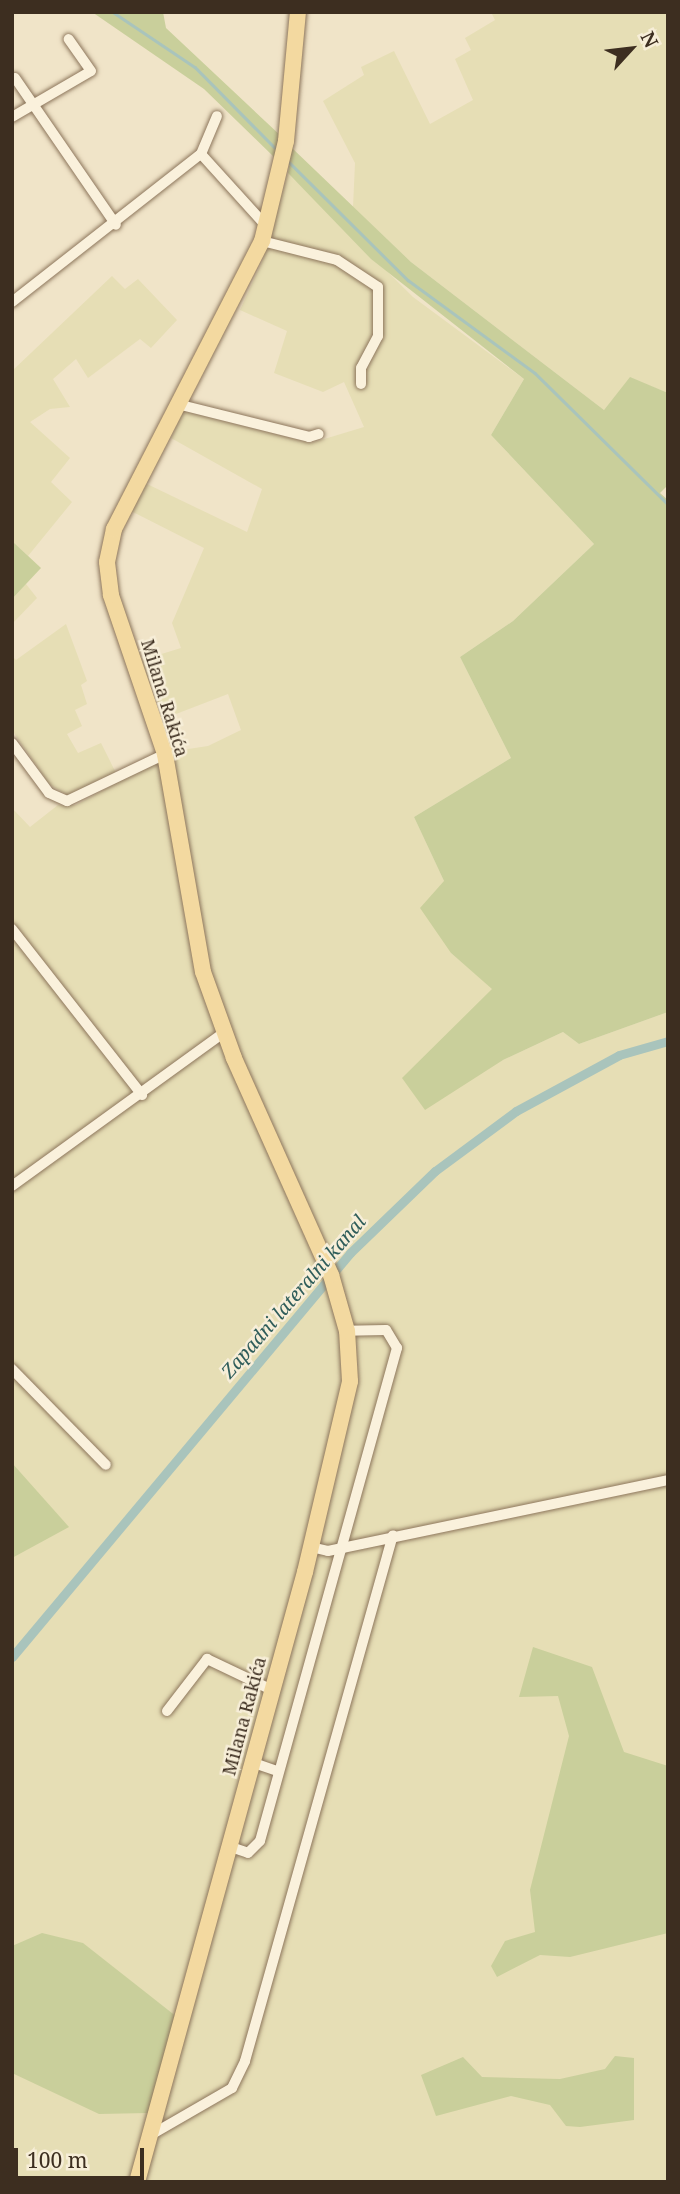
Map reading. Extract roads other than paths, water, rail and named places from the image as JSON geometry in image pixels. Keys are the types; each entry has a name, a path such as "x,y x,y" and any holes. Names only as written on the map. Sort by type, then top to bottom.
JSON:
{"main road":[{"name":"Milana Rakića","path":"137,2182 311,1547 348,1402 347,1331 323,1253 225,1032 197,943 165,754 111,595 107,562 114,529 181,405 264,234 286,141 302,14"}],"street":[{"path":"12,117 91,71 69,39"},
{"path":"15,78 116,225"},
{"path":"12,302 116,225 201,154 217,116"},
{"path":"201,154 264,234 337,260 378,287 378,335 361,368 361,384"},
{"path":"181,405 295,434 319,433"},
{"path":"12,743 49,793 67,802 165,754"},
{"path":"12,929 142,1094"},
{"path":"12,1186 225,1032"},
{"path":"228,1846 256,1851 397,1348 386,1330 347,1331"},
{"path":"12,1369 106,1465"},
{"path":"311,1547 342,1546 668,1479"},
{"path":"149,2137 232,2088 245,2061 393,1535"},
{"path":"167,1711 207,1659 270,1689"},
{"path":"251,1762 277,1771"}],"waterway":[{"path":"113,12 195,67 278,151"},
{"path":"288,161 408,280 535,373 668,504"},
{"name":"Zapadni lateralni kanal","path":"12,1657 350,1253 435,1171 516,1111 619,1055 668,1041"}]}
